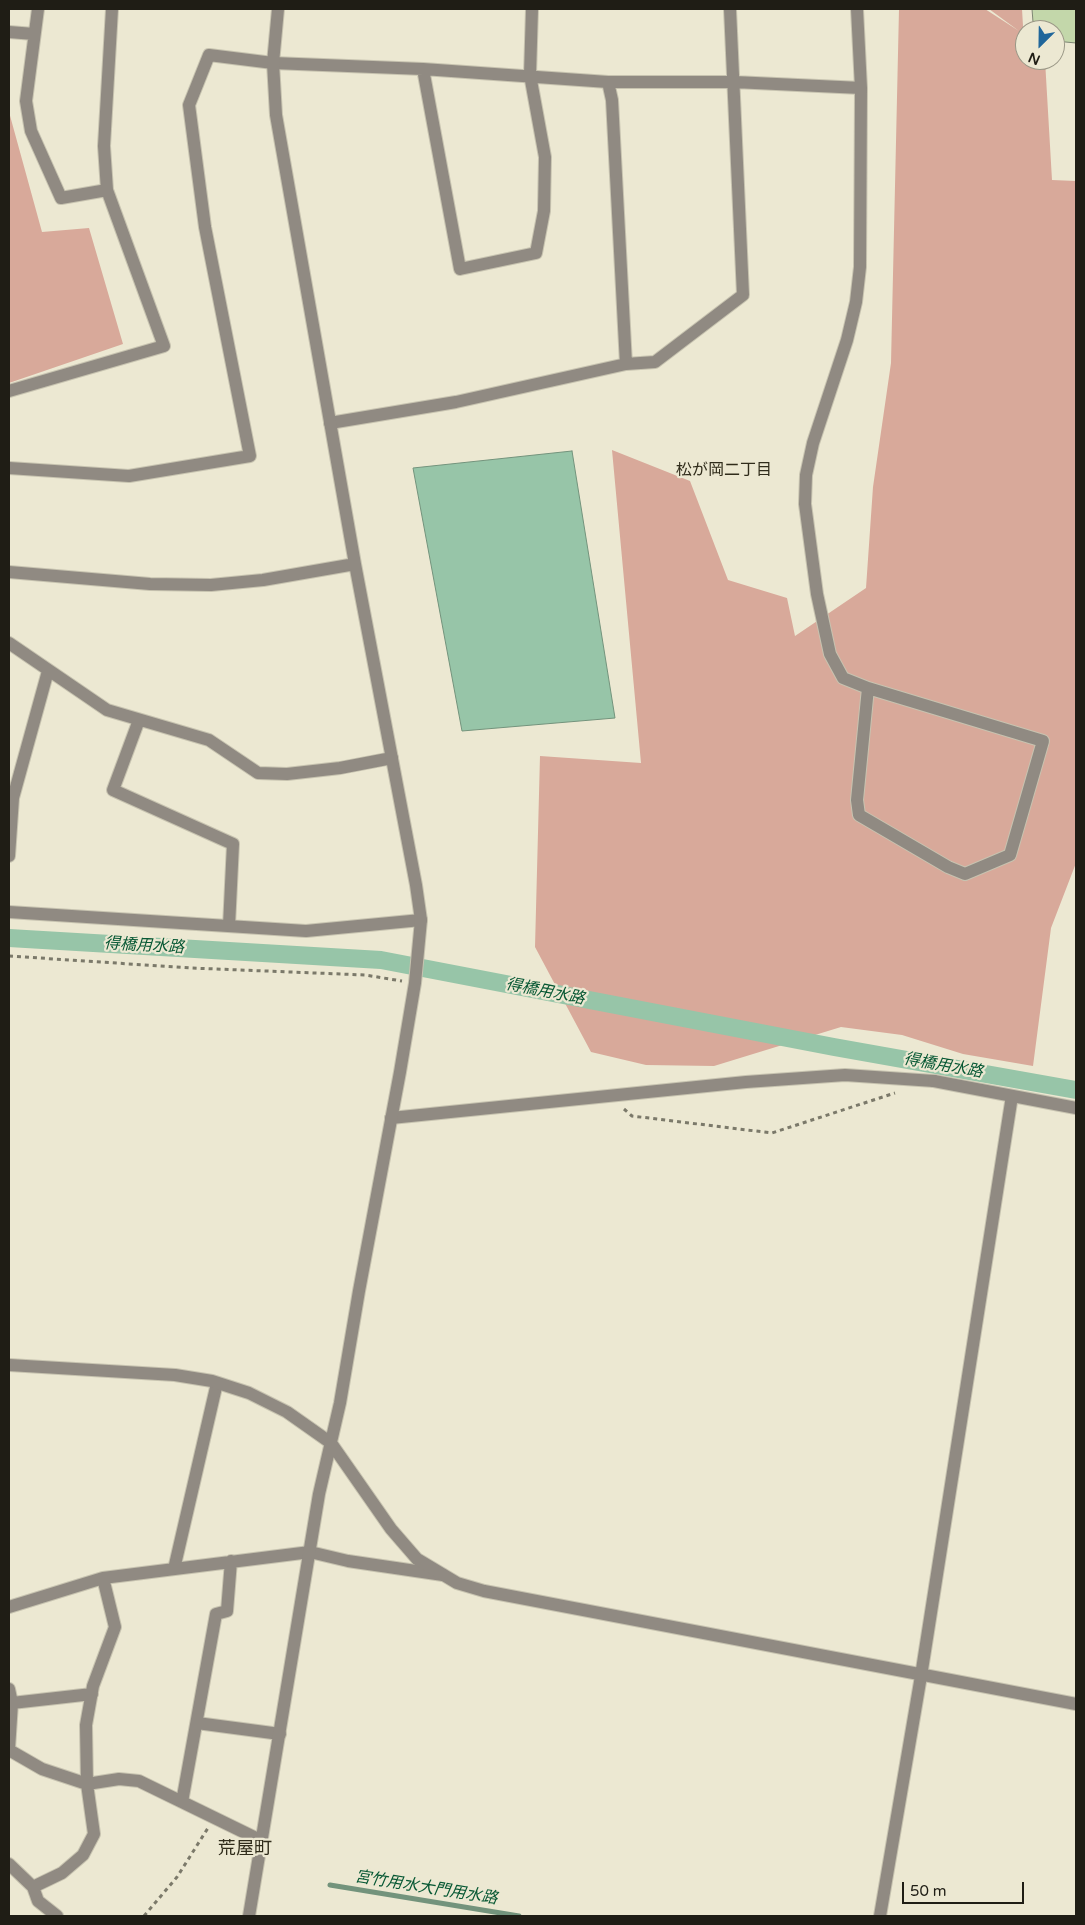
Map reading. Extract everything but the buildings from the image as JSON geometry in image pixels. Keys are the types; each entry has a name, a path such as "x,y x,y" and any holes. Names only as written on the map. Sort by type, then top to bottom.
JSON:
{"street":[{"path":"38,9 26,101 31,130 61,198 107,190"},
{"path":"9,391 164,346 107,190 104,146 112,9"},
{"path":"249,1916 319,1494 340,1403 391,1118 415,978 420,920 416,885 355,564 276,115 273,63 278,9"},
{"path":"423,69 460,269 536,253 544,212 545,156 530,75 532,9"},
{"path":"330,423 456,402 626,364 655,362 743,295 730,9"},
{"path":"857,9 862,88 860,267 856,302 847,340 813,443 806,475 805,504 817,594 830,654 843,678 868,688 1043,741 1010,855 965,874 859,815 857,800 868,688"},
{"path":"9,32 34,34"},
{"path":"9,468 129,476 250,456 205,226 189,105 209,56 273,63 530,75 608,82 734,82 862,88"},
{"path":"608,82 612,109 626,364"},
{"path":"9,572 150,584 211,585 263,580 355,564"},
{"path":"9,643 107,710 209,740 258,773 287,774 340,768 392,758"},
{"path":"9,856 13,798 48,671"},
{"path":"139,720 113,790 233,844 229,926"},
{"path":"9,912 306,931 420,920"},
{"path":"391,1118 746,1082 844,1076 934,1081 1076,1108"},
{"path":"880,1916 921,1676 1012,1096"},
{"path":"9,1365 175,1375 217,1382 249,1392 287,1412 331,1443 391,1529 417,1559 457,1583 484,1591 921,1676 1076,1704"},
{"path":"174,1569 217,1382"},
{"path":"9,1607 103,1578 310,1552 348,1561 443,1575"},
{"path":"182,1802 216,1614 228,1612 231,1561"},
{"path":"33,1886 62,1873 83,1855 94,1834 87,1784 86,1725 92,1694 115,1627 103,1578"},
{"path":"9,1689 12,1703 9,1749 42,1768 87,1784 119,1779 139,1781 262,1841"},
{"path":"12,1703 92,1694"},
{"path":"197,1723 280,1734"},
{"path":"9,1864 33,1886 38,1901 57,1916"}],"path":[{"path":"9,956 191,968 415,978"},
{"path":"607,1096 632,1116 772,1133 898,1092"},
{"path":"144,1916 177,1877 214,1818"}],"shaded area":[{"path":"899,9 985,9 1015,28 1015,70 1046,70 1052,180 1076,181 1076,863 1051,928 1033,1066 963,1054 902,1035 841,1027 714,1066 646,1065 591,1052 535,947 540,756 641,763 612,450 690,481 728,580 787,598 795,636 866,588 873,487 891,363"},
{"path":"989,9 1022,9 1023,20 1015,20 1015,28"},
{"path":"9,112 42,232 89,228 123,344 9,383"},
{"path":"572,451 615,718 462,731 413,468"}],"waterway":[{"name":"得橋用水路","path":"9,938 381,960 834,1047 1076,1090"},
{"name":"宮竹用水大門用水路","path":"330,1885 519,1916"}],"district":[{"name":"松が岡二丁目","path":"724,471"},
{"name":"荒屋町","path":"245,1849"}]}
